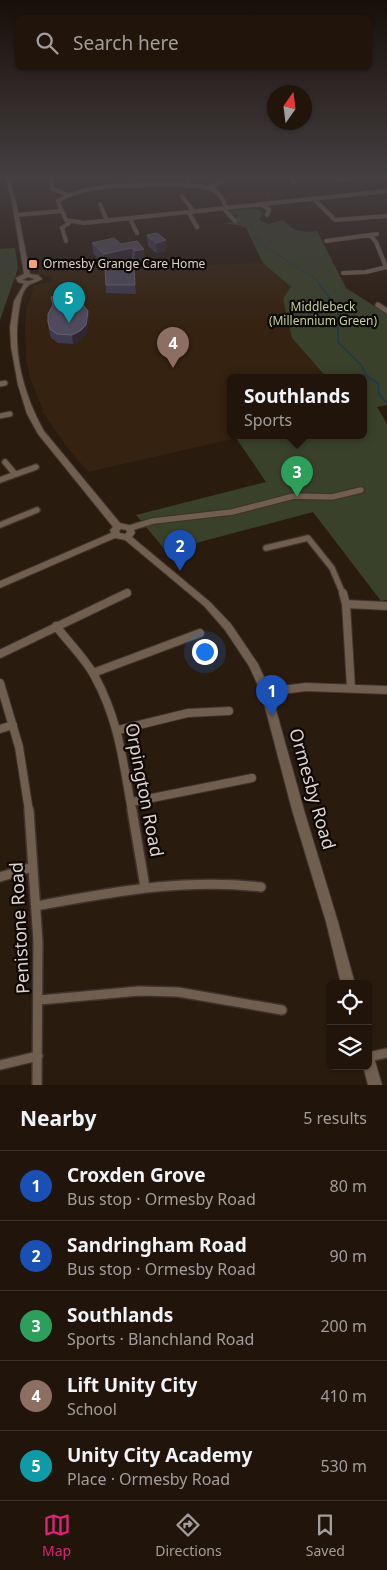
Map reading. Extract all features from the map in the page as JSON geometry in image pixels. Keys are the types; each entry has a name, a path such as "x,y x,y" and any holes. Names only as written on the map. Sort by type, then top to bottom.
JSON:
{"street":[{"path":"19,227 27,265 27,279 17,300 13,327 20,385 31,414 41,432 120,537 153,521 232,512 294,496 332,497 361,490"},
{"path":"64,227 62,228 66,241"},
{"path":"134,227 137,233"},
{"path":"326,241 377,234"},
{"path":"343,273 366,272 387,267 380,258 378,244 370,235"},
{"path":"378,305 386,310"},
{"path":"0,416 10,414"},
{"path":"5,462 15,474"},
{"path":"0,480 25,468 36,467"},
{"path":"0,525 37,510"},
{"path":"0,585 117,531"},
{"name":"Ormesby Road","path":"129,532 207,604 228,627 253,664 266,692 347,980"},
{"path":"266,548 308,538 332,568 341,586 346,604 351,688"},
{"path":"0,654 127,593"},
{"path":"346,604 387,606"},
{"name":"Orpington Road","path":"56,626 92,673 106,699 118,730 132,802 145,887"},
{"path":"92,673 200,634"},
{"name":"Penistone Road","path":"0,682 22,758 34,867 40,1000 38,1085"},
{"path":"266,692 306,687 387,690"},
{"path":"118,730 188,713 229,711"},
{"path":"0,729 13,725"},
{"path":"132,802 252,778"},
{"path":"0,877 34,867"},
{"path":"36,906 145,887 187,882 208,881 261,887"},
{"path":"40,1000 139,991 178,992 282,1010"},
{"path":"372,1057 387,1053"},
{"path":"0,1065 38,1056"},
{"path":"371,1070 375,1085"}],"shaded area":[{"path":"263,263 291,287 292,338 324,374 227,374 227,439 233,439 88,472 64,443 42,411 30,378 26,359 25,324 27,307 34,285 52,282 52,277 38,274 37,270"}],"green space":[{"name":"Middlebeck (Millennium Green)","path":"242,227 290,227 308,232 317,231 346,288 387,314 387,405 377,407 387,424 387,600 381,601 313,512 166,551 136,515 266,482 237,439 367,439 367,374 324,374 292,338 283,299 291,287 263,263 246,228"},
{"path":"15,248 18,268 0,320 0,249"}],"building":[{"path":"157,233 166,240 156,243 147,235"},
{"path":"114,238 121,244 137,241 144,249 135,251 132,248 104,254 92,243"},
{"path":"134,268 135,285 106,285 105,269"},
{"path":"59,292 65,292 64,299 80,301 88,311 86,325 72,335 57,334 50,329 48,314 53,305 51,297 58,296"}],"waterway":[{"path":"251,227 261,244 316,279 320,285"},
{"path":"319,284 338,308 338,342 362,366 365,374"},
{"path":"367,376 378,383 379,394 387,403"}],"place":[{"name":"Ormesby Grange Care Home","path":"33,264"},
{"name":"Unity City Academy","path":"69,323"},
{"name":"Lift Unity City","path":"173,368"},
{"name":"Southlands","path":"297,497"},
{"name":"Sandringham Road","path":"180,571"},
{"name":"Croxden Grove","path":"272,716"}]}
